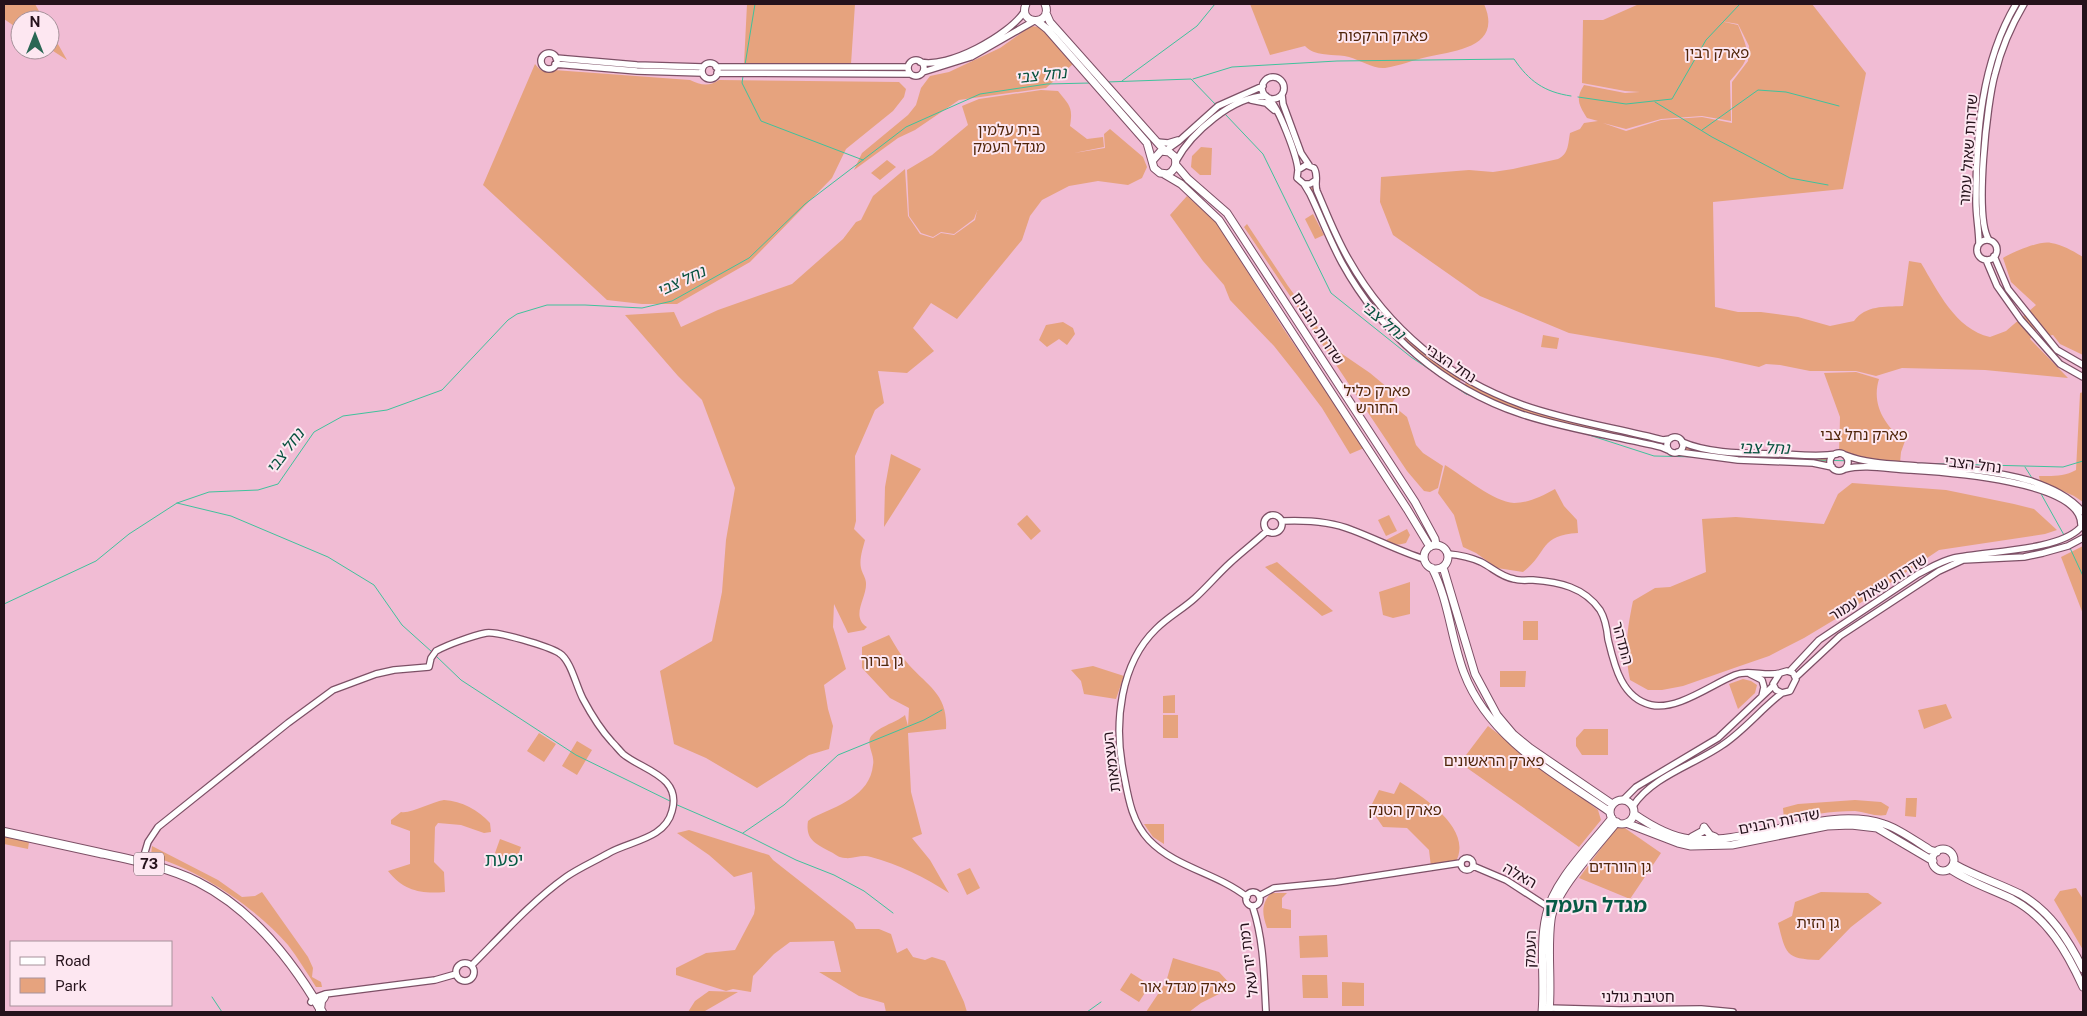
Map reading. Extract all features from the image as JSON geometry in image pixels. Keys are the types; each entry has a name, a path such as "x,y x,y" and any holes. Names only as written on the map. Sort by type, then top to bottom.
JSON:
{"highway":[{"name":"73","path":"4,832 142,862 180,874 206,887 248,917 272,942 316,998 320,1011"},
{"path":"316,998 321,1001 320,1011"}],"main road":[{"path":"1025,6 1027,18 1048,29 1147,143 1154,168 1164,174 1171,172 1176,163 1172,154 1165,151 1050,22 1045,4"},
{"path":"1035,21 1042,19 1046,13"},
{"path":"1153,160 1157,153 1165,151"},
{"name":"שדרות הבנים","path":"1176,163 1188,179 1227,213 1415,502 1435,539 1433,546"},
{"name":"שדרות הבנים","path":"1164,174 1181,184 1219,220 1433,546"},
{"path":"1432,568 1443,566 1448,560 1448,554 1444,547 1433,546 1425,554 1424,559 1432,568 1440,583 1464,673 1477,699 1493,722 1530,757 1613,818 1626,823 1633,818 1634,810 1624,800 1612,804"},
{"path":"1443,566 1475,674 1497,715 1513,734 1530,748 1612,804"},
{"path":"1612,804 1613,818"},
{"name":"שדרות הבנים","path":"1634,810 1657,828 1687,838 1718,837 1827,820 1855,819 1884,824 1936,852"},
{"name":"העמק","path":"1546,1010 1551,908 1613,818"},
{"name":"שדרות הבנים","path":"1626,823 1678,843 1691,846 1732,844 1827,826 1851,825 1877,828 1933,861"},
{"path":"1952,866 1944,871 1937,869 1933,861 1936,852 1943,850 1950,852 1953,856 1952,866 1962,877 2028,908 2054,935 2070,959 2083,987"},
{"path":"1952,866 2019,894 2046,913 2062,930 2083,969"}],"street":[{"name":"שדרות שאול עמור","path":"1979,244 1976,191 1982,103 1993,54 2005,24 2016,4"},
{"name":"שדרות שאול עמור","path":"1989,240 1985,231 1983,211 1988,104 2000,56 2011,28 2024,4"},
{"path":"717,70 908,67 913,61 938,63 984,44 1017,21 1025,6"},
{"path":"702,70 710,63 717,70 910,74 917,76 923,72 971,57 1035,21"},
{"path":"556,61 702,70 710,79 717,70"},
{"path":"920,62 923,66 923,72"},
{"path":"908,67 910,74"},
{"path":"1165,151 1218,106 1262,86 1270,78 1279,78 1284,87 1282,95 1283,104 1301,153 1309,165 1316,171 1316,180 1310,184 1304,184 1297,178 1297,160 1279,116 1262,86"},
{"path":"1176,163 1186,147 1216,116 1242,102 1260,96 1275,100 1282,95"},
{"path":"1242,102 1257,100 1266,103 1279,116"},
{"path":"1157,142 1168,143 1182,138"},
{"path":"1298,170 1309,165"},
{"name":"נחל הצבי","path":"1316,180 1316,188 1330,221 1359,277 1384,312 1428,354 1477,384 1524,405 1663,440 1670,439"},
{"name":"נחל הצבי","path":"1304,184 1342,262 1371,308 1413,353 1440,373 1490,402 1522,414 1552,423 1668,450"},
{"path":"2083,365 2058,350 2008,289 1994,256 1996,246 1989,240 1982,241 1976,248 1978,255 1986,260 1996,286 2021,320 2060,364 2083,377"},
{"path":"1986,260 1994,256"},
{"path":"1676,438 1682,442 1695,447 1739,453 1845,455 1848,464 1844,470 1839,471 1813,463 1738,460 1674,453 1668,450 1667,445 1670,439 1676,438"},
{"path":"1678,452 1682,448 1682,442"},
{"path":"1832,468 1831,460 1837,454"},
{"name":"נחל הצבי","path":"1845,455 1871,463 1980,470 2007,474 2058,492 2072,500 2083,512"},
{"name":"נחל הצבי","path":"1844,470 1859,467 1933,472 2014,482 2046,492 2063,500 2078,513 2083,537"},
{"path":"1282,521 1282,527 1278,532 1273,533 1267,531 1264,523 1269,516 1275,515 1282,521 1304,520 1338,526 1351,529 1401,552 1424,559"},
{"name":"שדרות שאול עמור","path":"1790,671 1819,640 1902,584 1933,566 1952,558 2041,545 2070,535 2082,525"},
{"name":"העצמאות","path":"1247,897 1233,886 1164,853 1141,830 1132,813 1129,802 1120,754 1119,725 1121,701 1125,685 1143,644 1157,628 1196,598 1229,564 1267,531"},
{"name":"שדרות שאול עמור","path":"1796,677 1840,636 1939,571 1962,560 2024,557 2043,553 2068,546 2083,537"},
{"name":"התדהר","path":"1448,554 1466,556 1482,562 1497,573 1514,580 1552,582 1574,588 1587,596 1600,610 1616,670 1622,682 1630,693 1651,705 1665,705 1681,701 1743,673 1780,673"},
{"path":"142,862 148,842 158,827 288,723 333,690 376,674 394,670 429,667 431,658 436,651 488,633 500,634 547,648 560,653 568,663 583,699 608,738 623,754 652,770 665,780 674,795 672,811 667,822 660,830 647,838 611,852 566,877 526,911 472,965"},
{"path":"1624,800 1636,787 1718,738 1761,699 1780,673 1790,671 1796,677 1790,690 1782,693 1716,750 1655,784 1640,797 1634,810"},
{"path":"1743,673 1773,685 1782,693"},
{"path":"1758,678 1762,680 1764,687 1761,699"},
{"name":"האלה","path":"1259,896 1274,888 1336,882 1460,863 1462,868 1466,870 1473,866 1506,880 1551,908"},
{"path":"1252,892 1259,896 1259,902 1254,906 1249,904 1247,897 1252,892"},
{"name":"רמת יזרעאל","path":"1254,906 1265,978 1266,1012"},
{"path":"468,962 472,965 475,973 470,980 461,980 456,974 457,967 462,963 468,962"},
{"path":"316,998 334,993 435,980 456,974"},
{"name":"חטיבת גולני","path":"1546,1010 1701,1008 1733,1012"}],"green space":[{"path":"4,4 35,4 38,10 10,10 10,23 4,19"},
{"path":"747,4 855,4 851,64 744,64"},
{"name":"פארק הרקפות","path":"1250,4 1484,4 1488,18 1487,30 1482,38 1463,49 1380,68 1349,57 1318,53 1305,46 1270,55"},
{"name":"פארק רבין","path":"1639,4 1812,4 1866,73 1843,189 1713,202 1715,307 1738,312 1761,312 1798,317 1830,326 1854,321 1870,309 1903,306 1909,261 1921,263 1941,297 1957,317 1978,333 1990,337 2006,331 2036,305 2011,282 2003,258 2034,245 2051,243 2072,250 2083,257 2083,355 2060,344 2053,335 2047,336 2038,327 2030,339 2068,378 1985,370 1902,368 1876,376 1856,371 1810,371 1780,365 1766,364 1759,367 1718,358 1569,333 1480,296 1393,235 1380,202 1381,177 1469,170 1493,172 1558,159 1566,151 1570,133 1580,129 1584,123 1598,121 1587,118 1580,106 1579,98 1584,85 1625,93 1640,92 1582,83 1583,20 1603,20","holes":["1720,21 1738,24 1749,46 1748,61 1732,82 1732,123 1702,117 1661,120 1626,131 1603,123 1626,129 1661,119 1702,116 1731,121 1730,81 1742,66 1747,55 1747,49 1738,25"]},
{"path":"1031,26 1040,27 1073,64 1046,88 959,100 915,130 898,138 854,170 862,153 908,115 916,105 921,88 930,76 949,72 1000,48"},
{"path":"60,48 67,60 60,55"},
{"path":"535,64 539,69 545,71 554,70 690,80 704,84 712,84 719,80 899,82 906,89 904,97 893,111 846,149 832,178 750,262 677,304 642,304 607,300 483,185"},
{"name":"בית עלמין מגדל העמק","path":"1041,90 1058,91 1070,107 1070,126 1087,139 1103,137 1104,147 1074,153 1105,148 1104,134 1110,129 1143,157 1147,167 1142,178 1128,185 1098,181 1069,186 1042,200 1030,216 1022,240 957,319 931,303 913,328 934,351 907,373 878,371 884,403 875,410 855,456 856,521 854,529 865,540 861,565 866,581 866,589 859,612 862,623 867,627 864,630 848,633 834,604 833,627 846,669 824,685 833,726 829,749 809,755 757,788 706,758 674,744 660,671 712,641 722,592 726,540 735,488 702,400 678,376 625,315 674,312 681,327 718,310 792,284 843,239 856,222 861,220 873,196 905,169 908,216 920,234 933,238 941,233 954,235 975,220 977,211 974,219 954,234 941,232 933,237 921,233 909,216 907,170 932,155 968,125 962,106 979,99"},
{"path":"1201,147 1212,148 1211,175 1200,175 1191,167 1192,156"},
{"path":"887,160 896,167 880,180 871,173"},
{"path":"1314,187 1344,252 1392,323 1462,378 1458,384 1392,331 1348,271 1309,188"},
{"path":"1187,196 1217,223 1283,328 1364,448 1350,454 1322,408 1274,346 1230,300 1224,285 1203,261 1170,215"},
{"path":"1313,214 1324,235 1315,239 1305,219"},
{"name":"פארק כליל החורש","path":"1247,224 1288,286 1332,347 1388,388 1399,393 1391,404 1407,417 1416,445 1423,453 1443,466 1438,488 1430,492 1424,491 1407,471 1244,227"},
{"path":"1063,322 1073,328 1075,334 1067,345 1059,339 1047,347 1039,340 1046,325"},
{"path":"1543,335 1559,338 1557,349 1541,347"},
{"name":"פארק נחל צבי","path":"1856,372 1879,379 1877,398 1881,414 1891,429 1905,441 1900,463 1876,462 1839,452 1840,417 1824,373"},
{"path":"1467,381 1515,403 1664,441 1663,447 1517,412 1463,387"},
{"path":"2083,392 2083,502 2040,481 2039,476 2062,475 2076,470 2080,393"},
{"path":"1685,446 1706,450 1828,457 1826,464 1742,459 1684,451"},
{"path":"891,454 921,469 884,527 885,487"},
{"path":"1445,465 1479,488 1506,502 1525,502 1555,489 1564,506 1577,520 1578,533 1565,534 1550,541 1523,572 1497,568 1476,553 1463,547 1454,515 1438,493"},
{"path":"1852,483 1946,490 2014,504 2034,509 2057,530 2045,534 1939,550 1844,614 1769,656 1683,686 1662,690 1648,690 1630,680 1627,640 1633,601 1655,588 1670,587 1706,572 1702,519 1736,517 1824,524 1838,494"},
{"path":"1027,515 1041,531 1031,540 1017,524"},
{"path":"1389,515 1397,531 1386,536 1378,520"},
{"path":"1407,529 1410,535 1406,543 1398,545 1386,540"},
{"path":"2083,546 2083,614 2061,557"},
{"path":"1277,562 1333,611 1322,616 1265,567"},
{"path":"1410,582 1410,614 1393,618 1383,615 1379,592"},
{"path":"1523,621 1538,621 1538,640 1523,640"},
{"name":"גן ברוך","path":"889,635 906,662 936,692 944,708 946,729 908,733 911,792 922,834 912,838 930,860 949,893 931,882 891,863 868,856 839,857 816,844 808,833 808,821 851,799 866,785 871,776 873,765 869,741 873,734 905,715 908,726 909,708 890,698 862,668 862,647"},
{"path":"1093,666 1124,676 1116,699 1084,694 1081,681 1071,670"},
{"path":"1500,671 1526,671 1525,687 1500,687"},
{"path":"1743,679 1757,685 1755,693 1738,709 1729,684"},
{"path":"1175,695 1175,713 1163,713 1163,696"},
{"path":"1946,704 1952,718 1924,729 1918,710"},
{"path":"1163,715 1178,715 1178,738 1163,738"},
{"name":"פארק הראשונים","path":"1488,726 1598,810 1601,820 1579,847 1460,763"},
{"path":"1584,729 1608,729 1608,755 1582,755 1576,746 1576,738"},
{"path":"539,733 556,744 544,762 527,751"},
{"path":"577,741 592,750 577,775 562,766"},
{"name":"פארק הטנק","path":"1400,782 1433,806 1452,827 1458,839 1459,851 1455,863 1431,867 1429,850 1407,828 1383,827 1370,808 1379,790 1394,794"},
{"path":"1906,798 1917,798 1916,817 1905,816"},
{"path":"444,800 457,802 475,810 490,823 491,832 484,833 461,825 438,823 435,827 434,862 444,872 445,892 421,892 414,890 400,883 388,871 410,864 410,831 391,824 391,820 401,812"},
{"path":"1855,800 1881,802 1889,807 1886,815 1846,811 1784,820 1783,808 1798,804"},
{"path":"1144,824 1164,824 1164,844 1153,837"},
{"name":"גן הוורדים","path":"1619,824 1661,853 1630,899 1579,878"},
{"path":"689,830 769,855 853,923 856,929 879,929 891,934 897,953 907,948 913,957 925,960 932,957 945,961 967,1012 886,1012 884,1003 859,996 819,972 841,972 834,941 790,942 774,954 753,976 751,992 733,989 726,991 676,975 676,968 706,953 735,950 754,914 755,908 752,872 734,877 709,855 677,833"},
{"path":"4,836 29,842 28,849 4,844"},
{"path":"500,839 521,847 516,861 495,853"},
{"path":"152,846 218,880 242,897 255,896 262,892 308,957 313,968 312,977 321,982 322,987 316,987 288,945 260,918 227,892 209,881 151,855"},
{"path":"970,868 980,888 967,895 957,874"},
{"path":"2076,888 2083,899 2083,950 2054,900 2060,891"},
{"name":"גן הזית","path":"1821,892 1868,893 1882,903 1851,927 1819,960 1793,956 1789,953 1783,942 1778,923 1792,916 1795,902"},
{"path":"1271,893 1287,893 1282,898 1282,908 1291,910 1291,928 1267,928 1263,909 1265,901"},
{"path":"1327,935 1328,957 1300,958 1299,936"},
{"name":"פארק מגדל אור","path":"1173,958 1219,972 1233,987 1201,1003 1189,1012 1146,1012 1166,982"},
{"path":"1131,973 1150,985 1139,1002 1120,990"},
{"path":"1302,975 1327,975 1328,998 1303,998"},
{"path":"1342,982 1364,983 1364,1006 1342,1006"},
{"path":"709,991 738,992 705,1011 688,1012 695,1001"}],"waterway":[{"path":"745,65 755,4"},
{"path":"1122,81 1197,26 1215,4"},
{"path":"1578,97 1626,104 1672,99 1706,40 1740,4"},
{"path":"1193,79 1232,67 1337,61 1514,59 1525,74 1538,84 1553,92 1571,96"},
{"path":"743,76 742,83 761,121 863,160"},
{"name":"נחל צבי","path":"1107,82 1191,79 1217,106"},
{"name":"נחל צבי","path":"4,604 96,561 129,534 177,503 209,492 258,490 278,484 314,432 343,416 387,410 442,390 508,320 517,314 547,305 642,308 672,301 749,258 805,204 906,127 980,94 1047,84 1090,83"},
{"path":"1702,130 1758,90 1786,92 1839,106"},
{"path":"1655,102 1712,137 1790,178 1828,185"},
{"name":"נחל צבי","path":"1225,114 1263,154 1331,293 1411,357 1466,394 1475,397"},
{"name":"נחל צבי","path":"1586,434 1654,456 1698,457"},
{"name":"נחל צבי","path":"1814,460 1855,461"},
{"name":"נחל צבי","path":"1909,463 2063,467 2083,461"},
{"path":"2025,467 2032,478"},
{"path":"2040,492 2064,535"},
{"path":"177,503 231,516 328,557 374,585 402,625 432,652"},
{"path":"2070,548 2083,576"},
{"path":"436,656 461,680 576,755 672,802"},
{"path":"743,833 784,805 838,755 924,720 942,710"},
{"path":"675,804 742,833 796,860 834,875 864,891 893,913"},
{"path":"212,997 222,1012"},
{"path":"1087,1012 1101,1002"}],"district":[{"name":"יפעת","path":"504,859"},
{"name":"מגדל העמק","path":"1596,905"}]}
